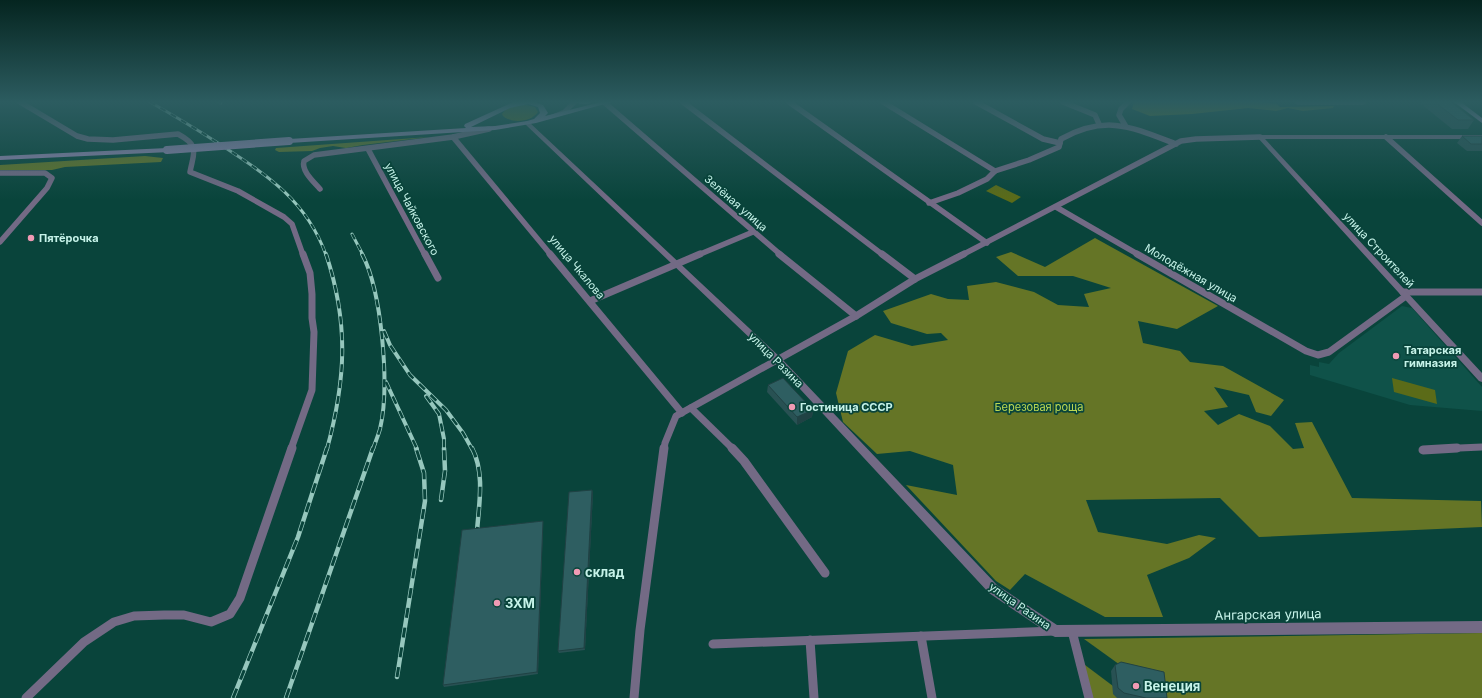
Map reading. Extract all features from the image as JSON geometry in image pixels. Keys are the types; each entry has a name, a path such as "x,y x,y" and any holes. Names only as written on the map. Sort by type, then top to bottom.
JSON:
{"main road":[{"path":"0,158 167,150 387,135"}],"street":[{"path":"75,135 86,139 100,140 171,135"},
{"path":"26,698 84,642 114,622 134,616 177,615 211,622 230,614 240,598 312,390 314,332 310,280 303,250 292,224 284,217 238,191 190,172 196,153 194,145 179,135"},
{"path":"320,189 302,165 304,160 314,155 368,149 464,135"},
{"name":"улица Разина","path":"541,135 778,360 993,589 1055,631"},
{"name":"Зелёная улица","path":"644,135 753,232 856,316"},
{"path":"726,135 915,279"},
{"path":"836,135 929,203 987,243"},
{"path":"937,135 995,170"},
{"path":"1035,135 1043,139 1060,143"},
{"path":"929,203 958,193 987,179 995,170 1030,160 1060,148 1061,139 1068,135"},
{"path":"1151,135 1176,144"},
{"name":"улица Чкалова","path":"453,137 682,413"},
{"path":"634,698 640,630 665,443 676,416 856,316 915,279 987,243 1181,141 1196,139 1260,137 1482,137"},
{"name":"улица Строителей","path":"1260,137 1482,379"},
{"path":"1386,138 1482,223"},
{"name":"улица Чайковского","path":"368,149 438,278"},
{"path":"0,173 45,173 52,178 47,188 0,242"},
{"name":"Молодёжная улица","path":"1056,207 1306,351 1318,354 1329,352 1404,294"},
{"path":"590,302 675,263 753,232"},
{"path":"1404,294 1482,292"},
{"path":"691,408 720,435 744,461 825,573"},
{"path":"1423,450 1482,447"},
{"name":"Ангарская улица","path":"1055,631 1482,627"},
{"path":"712,644 1055,631"},
{"path":"1072,631 1089,698"},
{"path":"921,636 932,698"},
{"path":"810,640 814,698"}],"shaded area":[{"name":"Татарская гимназия","path":"1402,306 1412,308 1482,387 1482,411 1410,405 1310,375 1310,365 1319,367 1319,362 1329,364 1339,353"}],"green space":[{"path":"429,137 346,148 333,146 312,151 279,152 275,150 276,148"},
{"path":"145,156 163,158 161,162 65,167 52,170 0,170 0,165"},
{"path":"996,185 1021,197 1012,203 986,191"},
{"name":"Березовая роща","path":"1095,238 1218,306 1177,329 1138,321 1143,343 1180,351 1190,362 1223,366 1284,400 1271,416 1256,412 1249,395 1214,387 1228,407 1204,411 1218,425 1239,414 1270,426 1293,449 1304,448 1295,423 1312,422 1352,498 1481,501 1482,527 1259,537 1220,498 1086,500 1098,532 1167,544 1199,535 1216,538 1189,558 1147,575 1163,617 1105,617 1025,574 1010,590 996,581 906,485 957,495 953,465 910,451 877,454 843,422 836,393 848,351 875,335 912,346 948,340 941,333 927,334 891,323 883,311 931,294 948,299 969,300 967,286 996,282 1034,292 1058,305 1089,307 1084,294 1111,288 1073,276 1018,276 996,257 1011,252 1045,267"},
{"path":"1392,378 1435,390 1437,404 1394,392"},
{"path":"1482,633 1482,698 1166,698 1084,639"},
{"path":"1081,662 1129,698 1091,698"}],"building":[{"path":"1462,136 1482,136 1482,144 1471,144"},
{"path":"783,378 813,410 797,417 768,385"},
{"name":"склад","path":"592,490 584,648 558,651 569,492"},
{"name":"ЗХМ","path":"543,521 537,672 443,685 462,530"},
{"name":"Венеция","path":"1121,662 1164,672 1167,698 1146,698 1124,693 1118,688 1115,665"}],"railway":[{"path":"205,135 268,177 282,190 307,218 318,235 326,255"},
{"path":"352,234 363,255"},
{"path":"326,254 339,304 342,352 338,399 327,449"},
{"path":"362,254 369,270 375,291 384,365 383,411 380,429 373,449"},
{"path":"384,331 390,345 410,375 446,410 463,433 472,449"},
{"path":"386,382 417,449"},
{"path":"426,396 439,414 444,439 444,448"},
{"path":"233,698 298,537 327,448"},
{"path":"286,698 373,448"},
{"path":"397,677 425,501 424,473 416,448"},
{"path":"441,500 445,471 444,448"},
{"path":"472,448 479,468 480,478 477,531"}],"place":[{"name":"Пятёрочка","path":"31,238"},
{"name":"Татарская гимназия","path":"1396,356"},
{"name":"Гостиница СССР","path":"792,407"},
{"name":"склад","path":"577,572"},
{"name":"ЗХМ","path":"497,603"},
{"name":"Венеция","path":"1136,686"}]}
